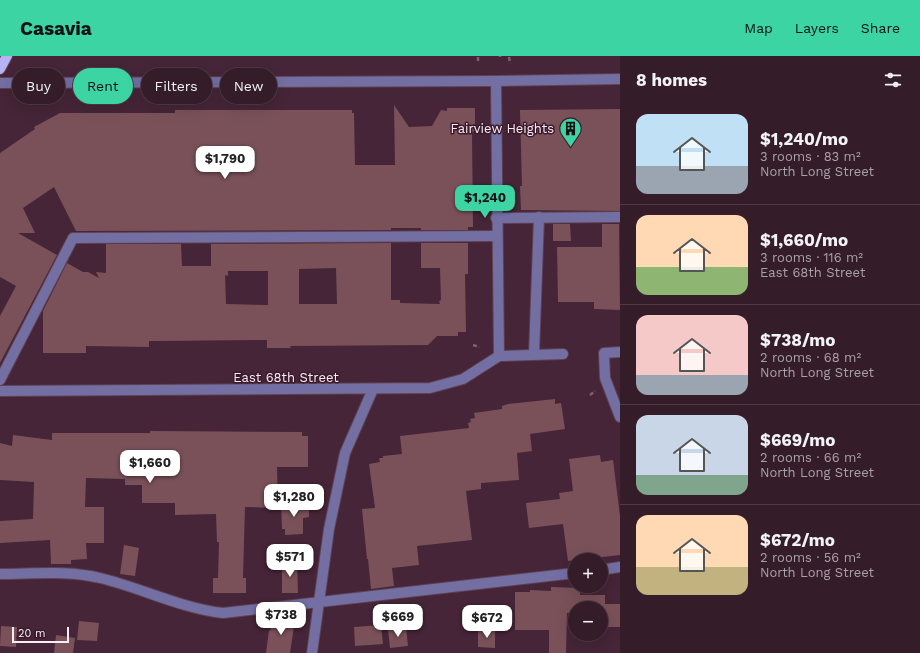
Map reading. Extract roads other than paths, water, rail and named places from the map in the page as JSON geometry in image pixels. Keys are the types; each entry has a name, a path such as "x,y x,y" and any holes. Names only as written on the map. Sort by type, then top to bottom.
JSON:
{"main road":[{"path":"0,69 7,56"}],"street":[{"path":"0,83 620,79"},
{"path":"496,81 498,356 563,354"},
{"path":"534,354 536,334 539,217"},
{"path":"496,218 620,217"},
{"path":"0,380 73,238 496,236"},
{"path":"620,352 604,353 605,378 620,417"},
{"name":"East 68th Street","path":"0,391 430,388 463,379 498,356"},
{"path":"312,653 329,529 345,454 373,389"},
{"path":"608,569 620,567"},
{"path":"0,574 59,574 100,578 184,606 205,611 223,613 568,574"}],"place":[{"name":"Fairview Heights","path":"570,148"}]}
